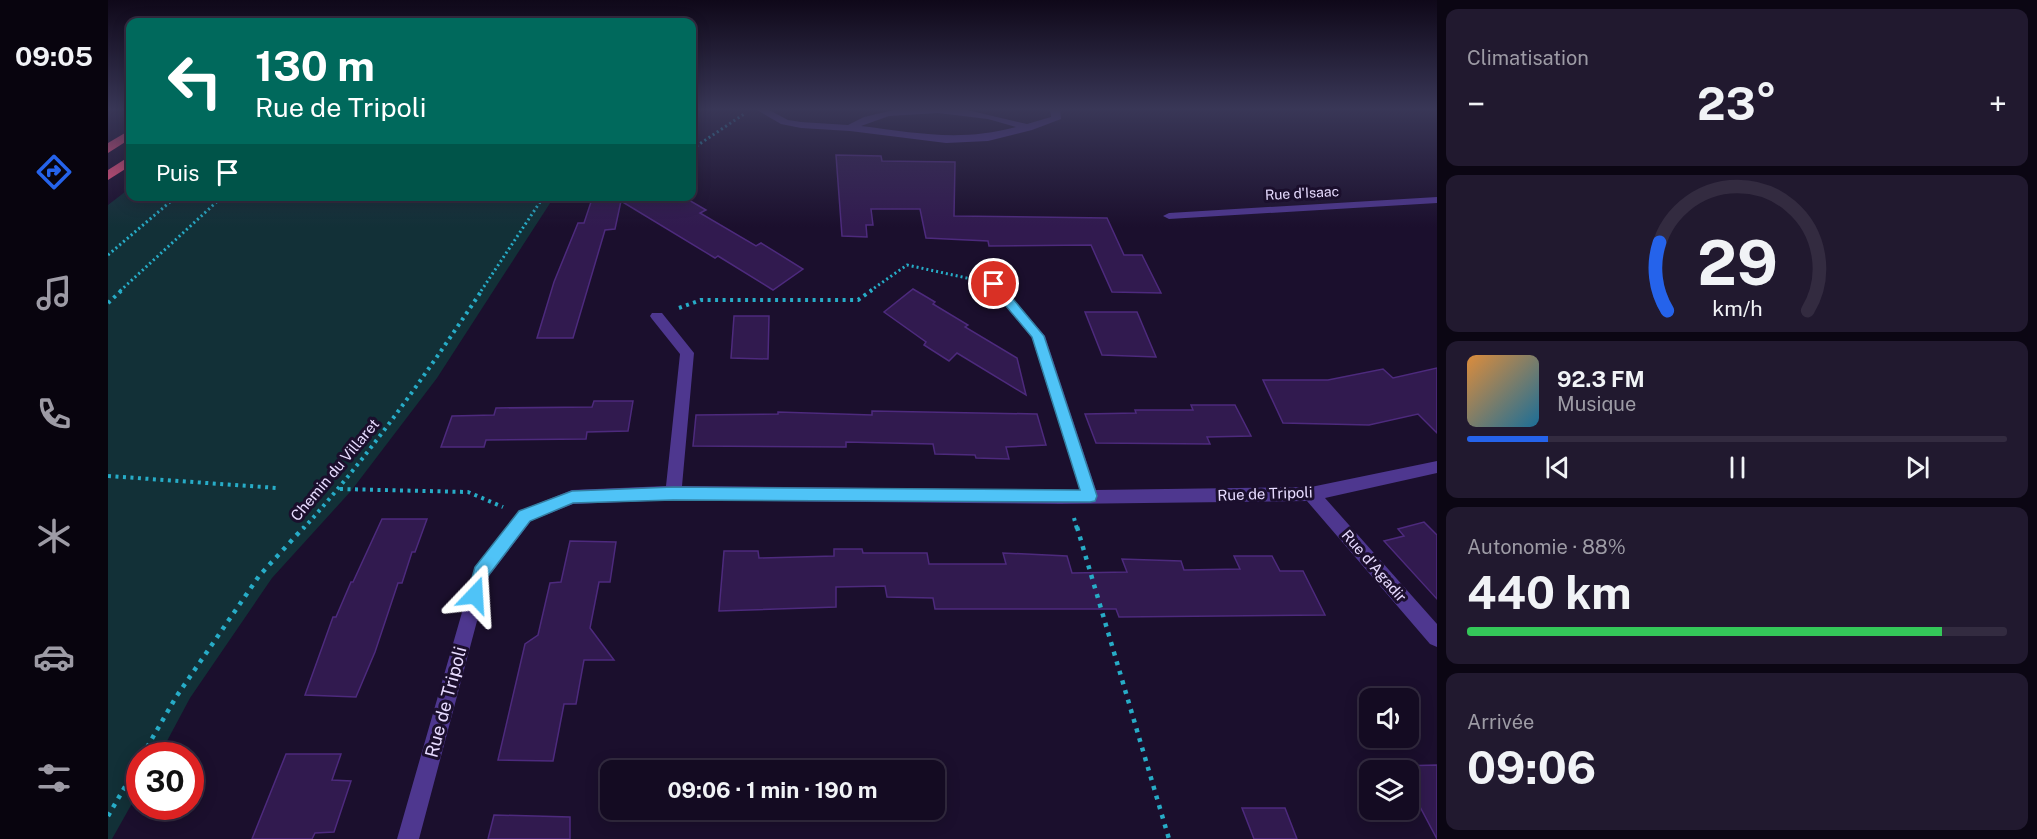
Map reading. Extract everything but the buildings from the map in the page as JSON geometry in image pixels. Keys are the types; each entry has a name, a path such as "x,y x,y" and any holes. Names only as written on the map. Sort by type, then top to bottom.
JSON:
{"highway":[{"path":"108,176 126,163"}],"street":[{"name":"Rue d'Isaac","path":"1169,216 1437,200"},
{"path":"994,284 1038,336 1090,496"},
{"path":"657,316 687,353 673,494"},
{"name":"Rue de Tripoli","path":"408,839 481,573 525,516 572,497 673,494 1090,496 1311,494 1437,466"},
{"name":"Rue d'Agadir","path":"1311,494 1437,638"}],"path":[{"path":"108,255 171,201"},
{"path":"108,303 218,201"},
{"name":"Chemin du Villaret","path":"150,742 176,697 259,576 339,489 424,378 541,201"},
{"path":"657,316 701,300 858,300 907,265 994,284"},
{"path":"108,476 277,488"},
{"path":"339,489 468,492 525,516"},
{"path":"1067,496 1170,839"},
{"path":"108,816 126,785"}],"green space":[{"path":"126,191 126,201 551,201 437,378 351,491 272,578 190,698 166,742 126,742 126,814 112,839 108,839 108,205"}],"route":[{"path":"475,595 481,573 525,516 572,497 673,494 1090,496 1038,336 994,284"}]}
